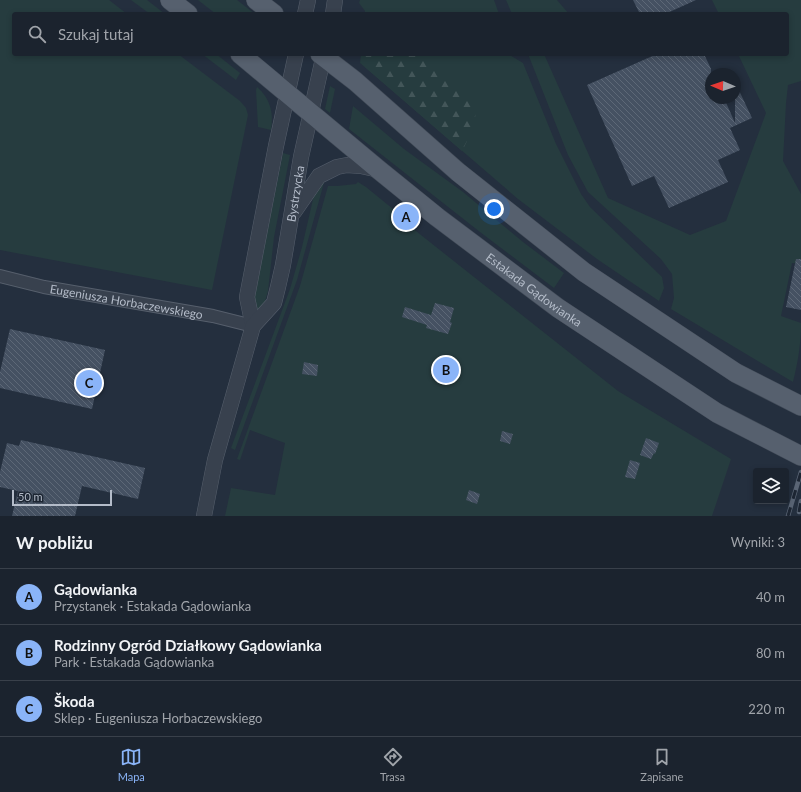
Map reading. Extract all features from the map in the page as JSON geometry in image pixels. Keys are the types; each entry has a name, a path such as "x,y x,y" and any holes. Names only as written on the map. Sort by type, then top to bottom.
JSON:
{"main road":[{"path":"170,0 185,12"},
{"path":"256,0 271,12"},
{"name":"Estakada Gądowianka","path":"242,56 310,114 437,217 558,308 717,413 801,456"},
{"path":"323,56 458,172 584,272 736,373 801,406"}],"street":[{"path":"306,12 308,0"},
{"path":"332,12 335,0"},
{"name":"Bystrzycka","path":"253,326 247,297 296,56"},
{"name":"Bystrzycka","path":"204,516 216,456 253,326 274,303 283,265 301,157 322,56"},
{"path":"291,216 319,176 337,166 361,166 379,170"},
{"name":"Eugeniusza Horbaczewskiego","path":"0,276 44,287 213,316 253,326"}],"green space":[{"path":"0,0 109,0 124,12 12,12 12,56 181,56 240,101 246,108 248,115 212,290 0,250"},
{"path":"131,0 147,0 162,12 147,12"},
{"path":"198,0 237,0 252,12 213,12"},
{"path":"360,0 494,0 498,12 365,12 359,3"},
{"path":"506,0 557,0 567,12 511,12"},
{"path":"712,0 801,0 801,81 788,85 783,161 801,194 801,264 792,263 781,316 801,323 799,353 793,382 671,309 674,298 672,274 661,259 588,192 568,155 529,56 545,56 608,198 690,235 726,221 766,113 739,56 789,56 789,12 718,12"},
{"path":"205,56 219,56 240,73 236,80"},
{"path":"361,56 511,56 523,63 556,144 581,194 590,207 662,277 664,288 659,301 597,259 518,199 360,63"},
{"path":"366,56 424,56 430,64 463,87 477,106 473,129 462,151 365,67"},
{"path":"330,86 335,89 330,113 325,109"},
{"path":"257,87 265,96 270,106 272,118 271,130 258,127"},
{"path":"353,106 404,149 463,192 523,242 564,273 554,288 349,129"},
{"path":"283,153 290,155 274,237 268,291 264,305 257,312 253,305"},
{"path":"325,179 297,280 235,450 231,448 290,289 302,247 314,195"},
{"path":"358,182 404,218 402,220 618,391 731,459 712,516 225,516 231,488 275,495 285,443 250,430 240,460 237,459 300,286 328,186 356,184"}],"building":[{"path":"633,0 696,0 669,12 639,12"},
{"path":"652,56 705,56 711,68 705,68 705,104 727,104 735,123 735,104 741,104 741,95 752,118 730,128 740,150 718,160 728,182 669,208 654,176 632,186 587,85"},
{"path":"796,259 801,259 801,310 786,307"},
{"path":"435,303 454,308 450,322 452,323 448,334 426,328 427,325 402,317 405,307 431,315"},
{"path":"10,329 105,350 92,409 0,388 0,372"},
{"path":"304,362 318,365 317,376 302,374"},
{"path":"502,431 513,434 510,444 500,441"},
{"path":"646,438 659,443 655,454 654,453 651,459 640,455"},
{"path":"21,440 145,468 138,499 82,486 75,516 12,516 18,491 0,487 0,472 7,443 19,446"},
{"path":"630,460 640,463 635,479 625,477"},
{"path":"469,490 480,494 477,504 466,500"}],"railway":[{"path":"788,516 801,472"},
{"path":"799,512 801,501"}],"place":[{"name":"Gądowianka","path":"406,217"},
{"name":"Rodzinny Ogród Działkowy Gądowianka","path":"446,370"},
{"name":"Škoda","path":"89,383"}]}
